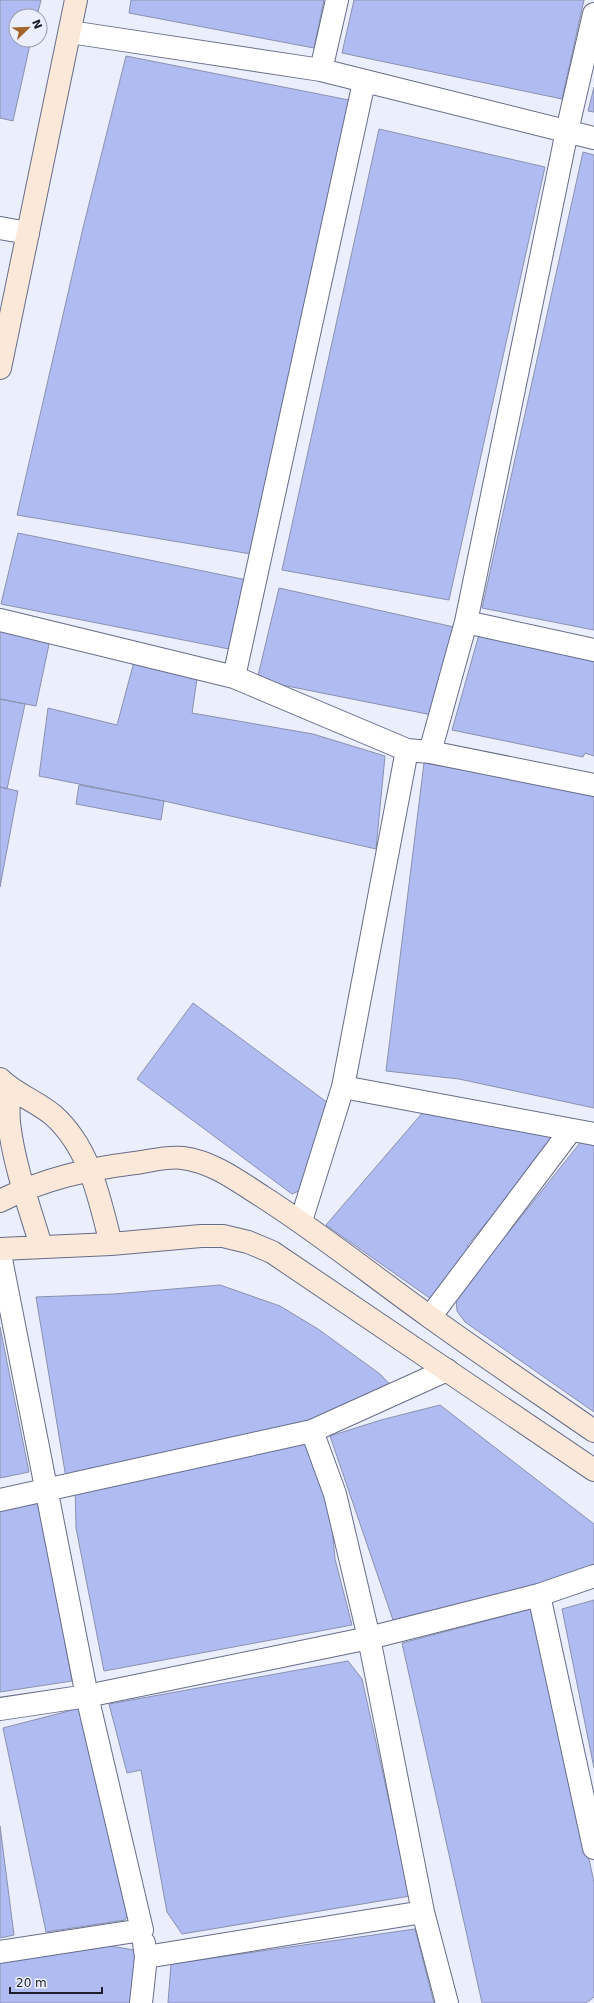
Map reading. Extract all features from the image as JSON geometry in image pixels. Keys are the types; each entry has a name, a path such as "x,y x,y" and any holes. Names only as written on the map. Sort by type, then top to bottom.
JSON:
{"street":[{"path":"0,368 76,0"},
{"path":"321,70 337,0"},
{"path":"430,752 466,622 567,131 594,14"},
{"path":"70,32 321,70 364,82 594,138"},
{"path":"234,677 364,82"},
{"path":"0,228 28,233"},
{"path":"0,620 234,677 407,750 430,752 594,786"},
{"path":"466,622 594,650"},
{"path":"300,1221 343,1087 407,750"},
{"path":"5,1084 37,1103 53,1116 78,1144 90,1169 111,1244"},
{"path":"5,1084 9,1122 24,1189 41,1246"},
{"path":"343,1087 594,1134"},
{"path":"430,1317 571,1130"},
{"path":"0,1201 24,1189 64,1175 90,1169 160,1159 182,1158 222,1171 300,1221 430,1317 594,1430"},
{"path":"0,1249 111,1244 201,1236 224,1236 248,1242 272,1252 594,1470"},
{"path":"0,1254 45,1492 87,1696 142,1930 146,1957 141,2003"},
{"path":"0,1500 45,1492 312,1431 447,1370"},
{"path":"312,1431 335,1494 368,1638 423,1912 447,2003"},
{"path":"0,1709 87,1696 368,1638 539,1595 594,1576"},
{"path":"539,1595 594,1848"},
{"path":"146,1957 423,1912"},
{"path":"0,1952 142,1930"}],"building":[{"path":"0,0 41,0 39,8 8,8 8,48 29,48 13,121 0,118"},
{"path":"131,0 324,0 314,48 129,13"},
{"path":"354,0 584,0 562,99 342,53"},
{"path":"126,56 349,100 251,554 17,515 83,228"},
{"path":"594,87 594,112 588,111"},
{"path":"379,129 545,167 449,600 282,570"},
{"path":"583,152 594,155 594,630 482,608"},
{"path":"18,533 247,580 229,649 1,604"},
{"path":"279,588 454,627 432,715 257,680"},
{"path":"0,624 51,635 36,706 0,699"},
{"path":"480,631 594,655 594,756 585,753 583,757 452,730"},
{"path":"135,658 198,672 192,713 313,734 385,756 376,849 164,801 39,776 48,708 117,725"},
{"path":"0,699 25,704 7,789 0,787"},
{"path":"424,763 594,792 594,1108 459,1079 386,1071"},
{"path":"79,785 164,801 161,820 76,804"},
{"path":"0,787 18,791 0,887"},
{"path":"193,1003 328,1103 310,1186 292,1194 137,1079"},
{"path":"424,1111 557,1137 467,1246 469,1250 431,1299 326,1225"},
{"path":"584,1138 594,1140 594,1412 465,1322 457,1311 456,1298"},
{"path":"220,1285 280,1306 318,1329 380,1374 400,1395 388,1407 66,1478 36,1297 114,1294"},
{"path":"0,1327 29,1472 0,1478"},
{"path":"440,1405 594,1524 594,1570 393,1620 330,1436 381,1420"},
{"path":"312,1440 329,1495 335,1559 352,1625 104,1671 76,1528 75,1486"},
{"path":"40,1500 72,1681 0,1692 0,1509"},
{"path":"594,1600 594,1768 562,1609"},
{"path":"534,1608 594,1882 594,1997 586,2003 482,2003 402,1643"},
{"path":"348,1661 362,1679 410,1896 182,1934 167,1912 141,1770 127,1773 109,1704"},
{"path":"88,1706 132,1908 125,1920 46,1932 3,1728"},
{"path":"0,1826 14,1935 0,1938"},
{"path":"415,1929 434,2003 168,2003 171,1964"},
{"path":"97,1944 141,1951 136,2003 0,2003 0,1960"}]}
